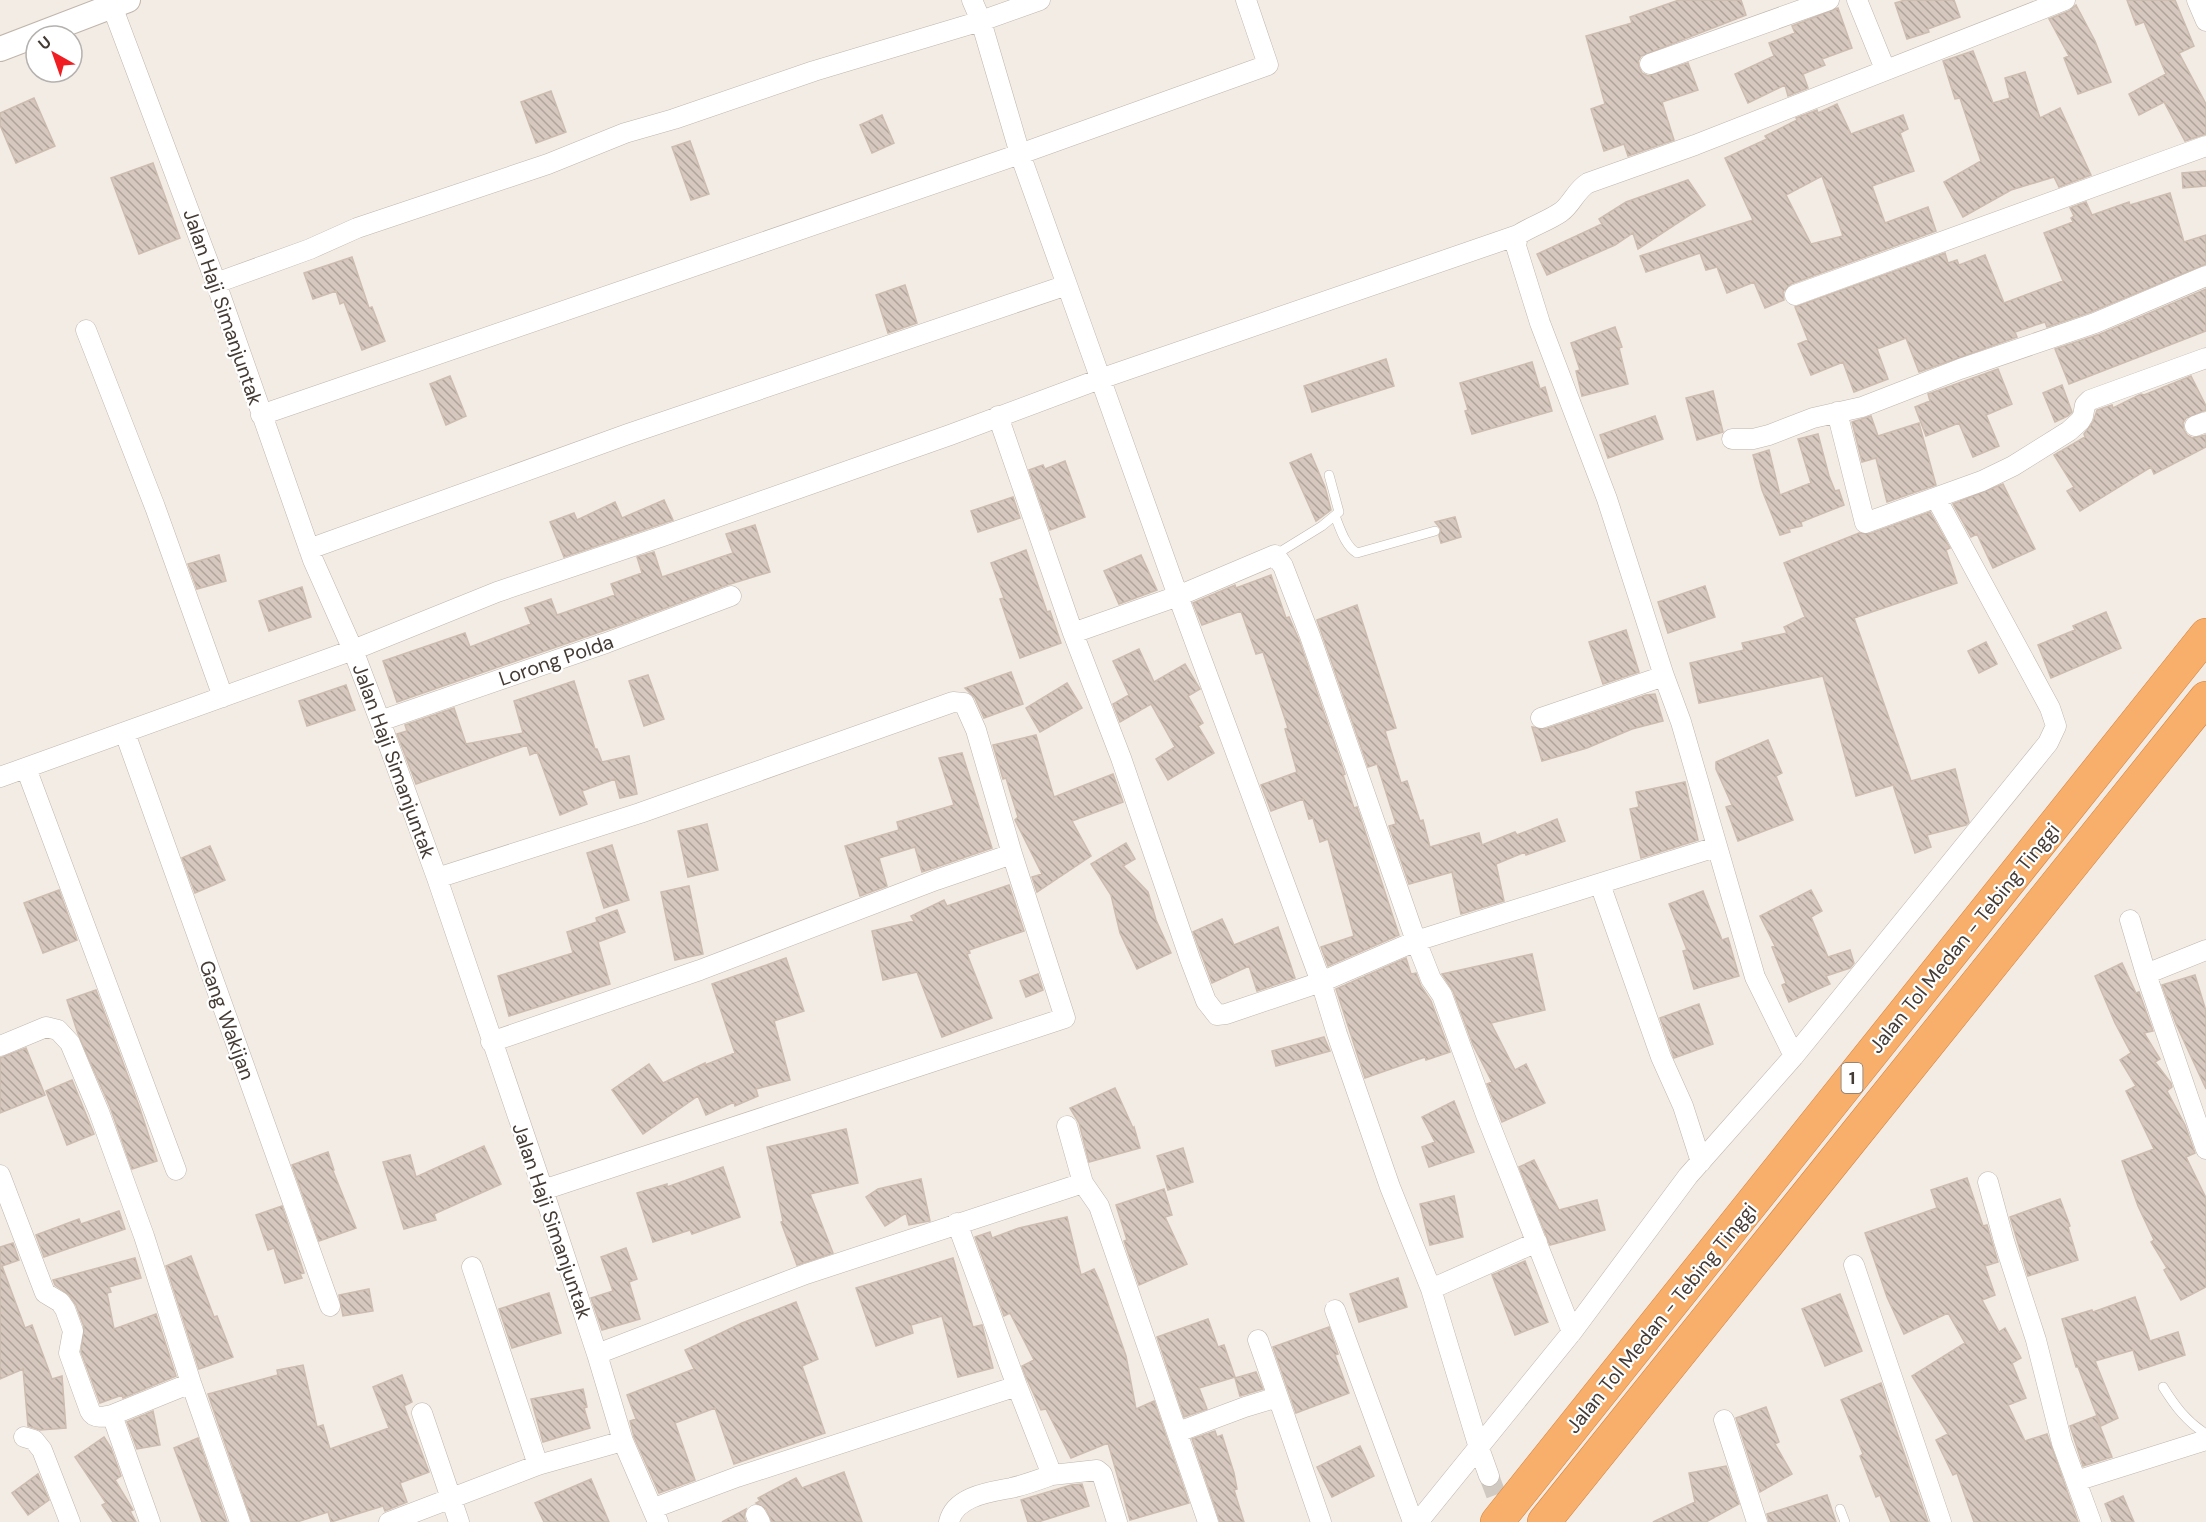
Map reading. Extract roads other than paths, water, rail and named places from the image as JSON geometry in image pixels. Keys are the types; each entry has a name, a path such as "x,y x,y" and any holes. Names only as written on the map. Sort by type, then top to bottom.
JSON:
{"highway":[{"name":"Jalan Tol Medan - Tebing Tinggi","path":"1497,1522 2206,635"},
{"name":"Jalan Tol Medan - Tebing Tinggi","path":"1544,1522 2206,698"}],"street":[{"path":"972,0 981,21 1020,154 1066,285 1321,982 1336,1034 1390,1187 1431,1289 1489,1476"},
{"path":"216,283 310,249 357,228 548,164 625,133 674,119 814,71 981,21 1040,0"},
{"path":"261,415 1020,154 1268,65 1246,0"},
{"path":"1650,64 1829,0"},
{"path":"1857,0 1885,69"},
{"path":"0,777 353,650 497,592 950,435 1100,379 1518,235 1563,210 1582,186 2065,0"},
{"path":"2198,0 2206,21"},
{"path":"2,44 117,2"},
{"name":"Jalan Haji Simanjuntak","path":"117,2 309,549 353,650 437,878 543,1190 623,1441 656,1515"},
{"path":"1795,295 2206,146"},
{"path":"1518,235 1516,246 1540,323 1607,499 1681,722 1755,977 1794,1056"},
{"path":"1732,439 1753,439 1769,435 1813,418 1869,404 1960,369 2096,323 2206,276"},
{"path":"309,549 628,434 1066,285"},
{"path":"86,330 155,507 223,697"},
{"path":"1837,412 1865,524 1983,481 2001,472 2069,431 2080,422 2084,416 2085,405 2090,400 2206,358"},
{"path":"998,416 1073,633 1122,758 1206,1001 1217,1015 1321,982 1416,941 1716,847"},
{"path":"1335,1310 1415,1522 1479,1448 1572,1332 1701,1162 1794,1056 2048,743 2056,726 2050,708 1936,498"},
{"path":"1073,633 1178,596 1275,555 1283,566 1310,636 1416,941 1431,979 1442,995 1486,1115 1572,1332"},
{"name":"Lorong Polda","path":"380,721 606,643 731,596"},
{"path":"1541,718 1664,676"},
{"path":"437,878 640,813 786,759 953,702 964,703 976,730 1011,854 1065,1018 543,1190"},
{"name":"Gang Wakijan","path":"125,733 330,1306"},
{"path":"26,768 176,1170"},
{"path":"491,1042 700,970 936,880 1011,854"},
{"path":"1599,884 1661,1057 1683,1107 1701,1162"},
{"path":"2130,920 2146,974 2206,1149"},
{"path":"2146,974 2206,950"},
{"path":"0,1046 46,1028 58,1030 70,1043 99,1112 144,1236 191,1383 240,1522"},
{"path":"1067,1126 1083,1183 1099,1206 1208,1522"},
{"path":"0,1175 45,1293 60,1302 65,1309 73,1331 69,1353 91,1414 112,1415 191,1383"},
{"path":"1988,1182 2004,1241 2036,1340 2062,1443 2091,1522"},
{"path":"597,1354 806,1274 1083,1183"},
{"path":"957,1224 1052,1475"},
{"path":"1431,1289 1537,1242"},
{"path":"1854,1265 1941,1522"},
{"path":"472,1267 538,1465"},
{"path":"1258,1340 1321,1522"},
{"path":"656,1515 737,1477 1017,1386"},
{"path":"1178,1432 1278,1397"},
{"path":"422,1413 459,1522"},
{"path":"112,1415 150,1522"},
{"path":"1724,1420 1756,1522"},
{"path":"24,1437 34,1440 42,1450 70,1522"},
{"path":"2076,1481 2206,1440"},
{"path":"389,1522 538,1465 623,1441"},
{"path":"950,1522 951,1514 959,1506 979,1495 1052,1475 1096,1470 1102,1474 1117,1522"}],"lane":[{"path":"1275,555 1339,512 1329,475"},
{"path":"1335,516 1349,545 1357,553 1435,531"},
{"path":"2163,1387 2179,1411 2192,1425 2206,1434"},
{"path":"1840,1509 1845,1522"}],"tunnel":[{"path":"1489,1476 1506,1521"}]}
